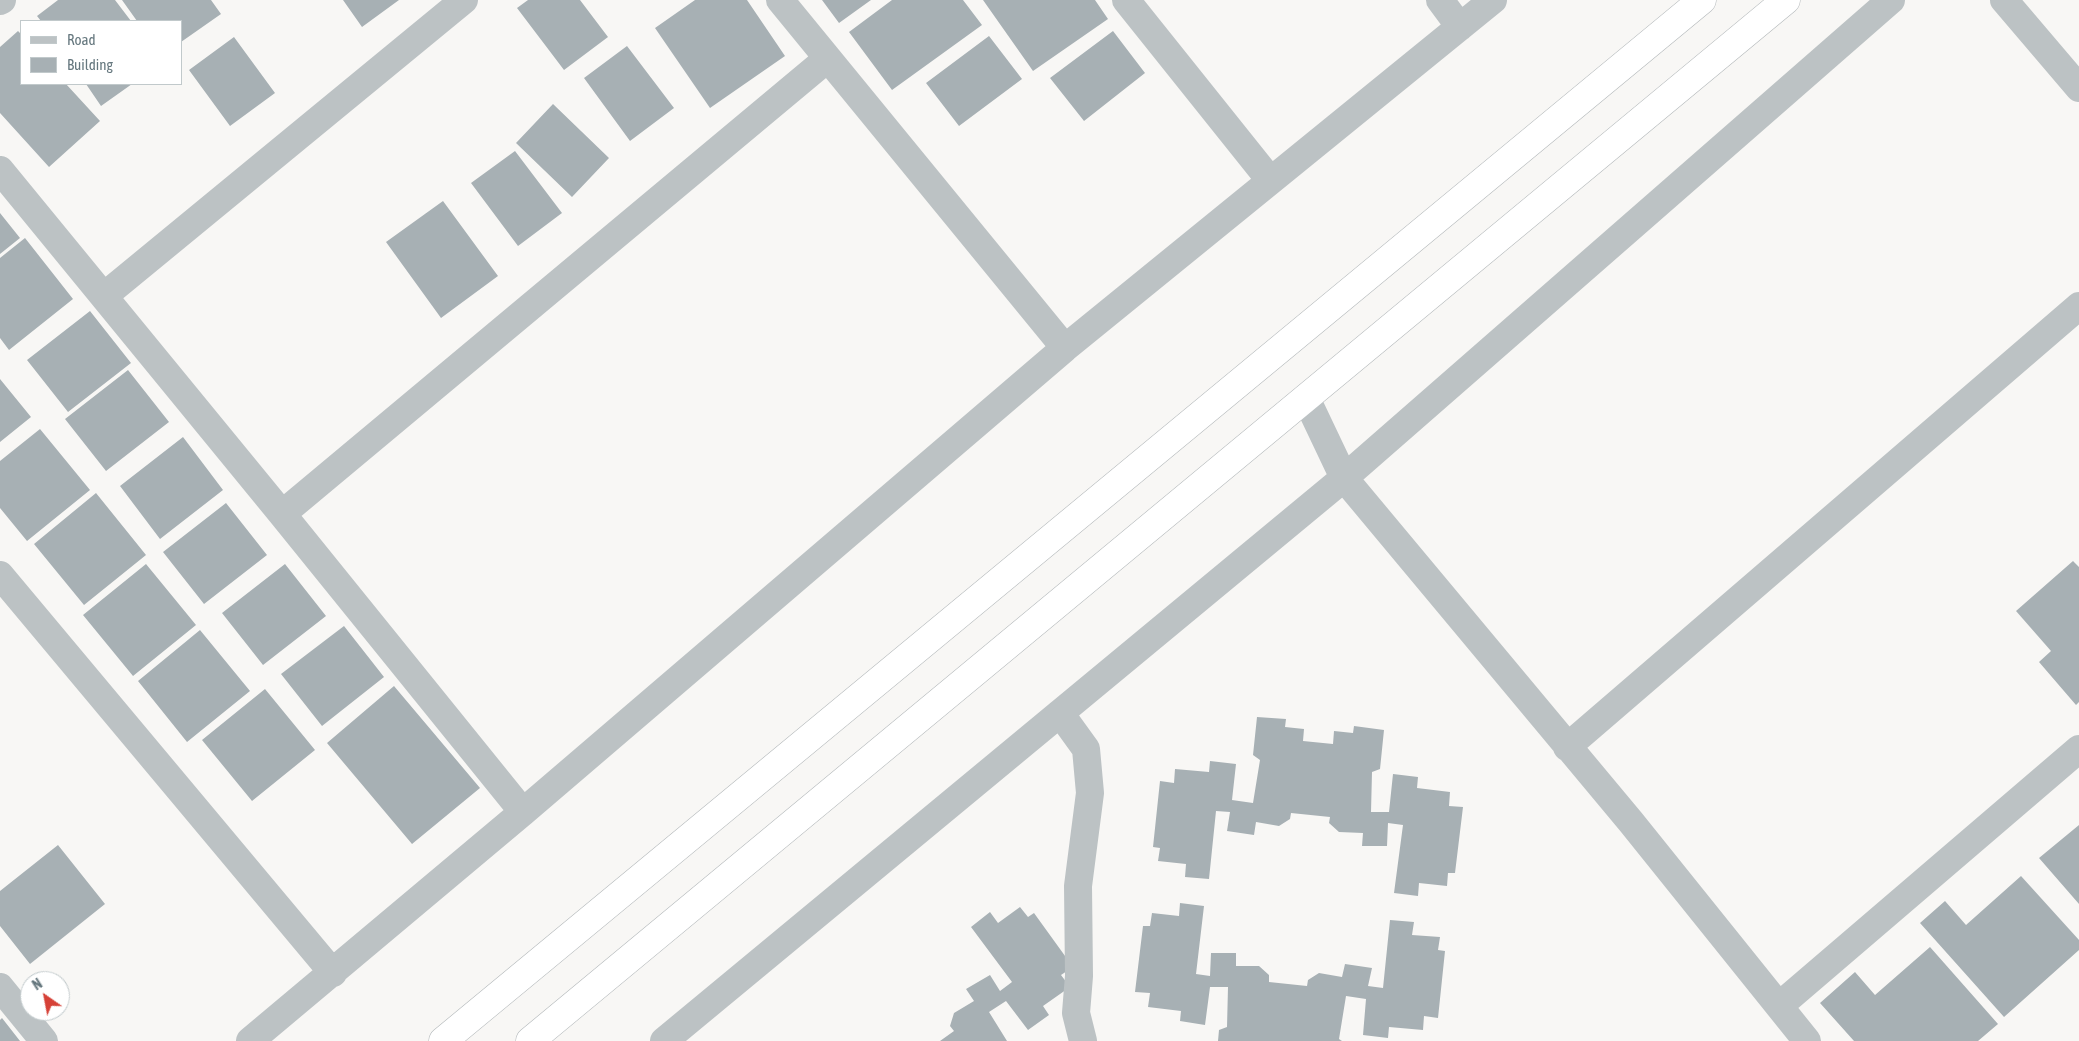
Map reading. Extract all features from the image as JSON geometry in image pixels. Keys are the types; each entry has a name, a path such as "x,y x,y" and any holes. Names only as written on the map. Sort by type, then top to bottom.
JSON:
{"highway":[{"path":"443,1041 1702,0"},
{"path":"530,1041 1786,0"}],"street":[{"path":"104,296 464,0"},
{"path":"780,0 1065,348"},
{"path":"1126,0 1270,180"},
{"path":"1440,0 1460,27"},
{"path":"250,1041 523,812 1065,348 1493,0"},
{"path":"664,1041 1344,478 1891,0"},
{"path":"2004,0 2079,88"},
{"path":"282,514 827,58"},
{"path":"0,170 523,812"},
{"path":"1567,747 2079,306"},
{"path":"1306,398 1344,478 1631,822 1807,1041"},
{"path":"0,575 333,973"},
{"path":"1060,714 1086,750 1090,793 1078,886 1079,976 1076,1013 1082,1041"},
{"path":"1779,1006 2079,748"},
{"path":"0,987 44,1041"}],"building":[{"path":"58,0 115,0 130,20 40,20 37,16"},
{"path":"122,0 211,0 221,14 182,41 182,20 136,20"},
{"path":"343,0 399,0 362,27"},
{"path":"528,0 580,0 608,37 564,70 517,8"},
{"path":"695,0 747,0 785,56 710,108 655,28"},
{"path":"822,0 871,0 839,23"},
{"path":"892,0 963,0 982,25 892,90 849,32"},
{"path":"983,0 1095,0 1108,19 1033,71"},
{"path":"18,31 20,33 20,85 67,85 100,121 49,167 0,113 0,47"},
{"path":"1113,31 1145,73 1084,121 1050,78"},
{"path":"989,36 1022,79 959,126 926,83"},
{"path":"234,37 275,93 230,126 189,70"},
{"path":"627,46 674,108 630,141 584,78"},
{"path":"87,85 131,85 101,106"},
{"path":"553,104 609,158 572,197 516,143"},
{"path":"515,151 562,213 518,246 471,183"},
{"path":"443,201 498,276 441,318 386,242"},
{"path":"0,213 20,238 0,254"},
{"path":"25,238 73,299 9,350 0,338 0,258"},
{"path":"90,311 131,363 68,412 27,360"},
{"path":"128,370 169,422 106,471 65,419"},
{"path":"0,379 31,417 0,442"},
{"path":"40,429 90,490 27,541 0,508 0,461"},
{"path":"183,437 223,490 160,539 120,486"},
{"path":"96,493 146,555 84,605 34,544"},
{"path":"226,503 267,555 204,604 163,552"},
{"path":"2073,561 2079,567 2079,702 2076,705 2039,662 2051,651 2016,611"},
{"path":"146,564 196,625 133,676 83,615"},
{"path":"285,564 326,616 263,665 222,613"},
{"path":"344,626 384,677 322,726 281,674"},
{"path":"200,630 250,691 187,742 138,681"},
{"path":"394,686 480,788 412,844 327,743"},
{"path":"265,689 315,750 252,801 202,740"},
{"path":"1257,717 1286,719 1285,727 1304,729 1303,741 1333,744 1334,731 1353,733 1354,726 1384,730 1380,769 1372,772 1371,812 1389,812 1393,774 1418,777 1417,788 1450,792 1449,806 1463,807 1455,873 1448,873 1447,886 1419,883 1418,896 1394,893 1403,825 1388,823 1387,846 1362,846 1363,833 1339,832 1329,823 1330,817 1291,813 1290,819 1279,826 1256,822 1254,835 1227,831 1230,812 1216,811 1209,879 1185,877 1186,864 1158,861 1160,848 1153,847 1160,781 1174,783 1175,769 1209,772 1210,761 1236,764 1232,800 1253,803 1260,760 1253,755"},
{"path":"2079,825 2079,904 2039,858"},
{"path":"58,845 105,904 30,964 0,926 0,891"},
{"path":"2021,876 2079,940 2079,950 2004,1017 1920,923 1945,901 1966,925"},
{"path":"1180,903 1204,906 1196,974 1210,976 1211,953 1236,953 1236,966 1259,966 1269,975 1269,982 1307,986 1308,980 1319,973 1342,977 1345,964 1372,968 1368,986 1383,988 1390,920 1414,922 1412,935 1440,937 1438,950 1445,951 1438,1018 1424,1016 1423,1030 1389,1027 1388,1038 1363,1035 1366,999 1346,996 1339,1039 1342,1041 1218,1041 1219,1030 1227,1027 1228,987 1210,987 1205,1025 1180,1021 1181,1011 1148,1007 1150,993 1135,992 1143,926 1150,926 1152,913 1179,916"},
{"path":"1020,907 1028,917 1034,913 1073,967 1061,975 1070,987 1043,1006 1049,1015 1028,1030 1006,1001 989,1012 1007,1041 940,1041 954,1031 950,1026 954,1013 974,1001 966,989 990,975 1000,991 1012,982 971,927 990,912 998,923"},
{"path":"1930,947 1998,1024 1978,1041 1854,1041 1820,1003 1855,972 1875,995"},
{"path":"2,1018 20,1041 0,1041 0,1020"}]}
